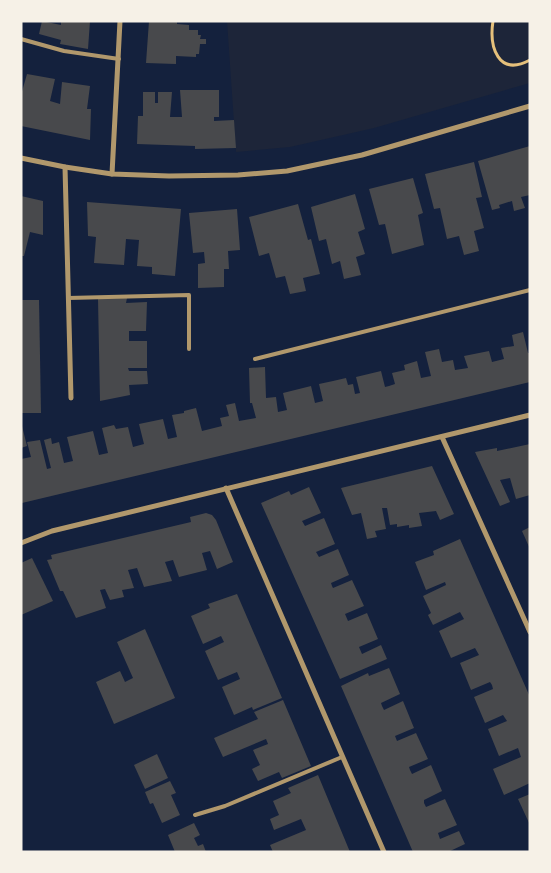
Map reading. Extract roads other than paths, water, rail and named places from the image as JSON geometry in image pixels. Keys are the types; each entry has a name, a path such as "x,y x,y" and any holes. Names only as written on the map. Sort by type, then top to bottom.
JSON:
{"street":[{"path":"112,174 120,21"},
{"path":"21,158 112,174 169,176 238,175 287,171 362,155 530,106"},
{"path":"66,167 71,398"},
{"path":"21,543 52,531 530,415"},
{"path":"442,436 530,632"},
{"path":"226,488 384,852"}],"lane":[{"path":"21,39 64,50 119,59"},
{"path":"255,359 530,290"},
{"path":"68,298 189,295 189,349"},
{"path":"195,815 225,806 342,757"}]}
